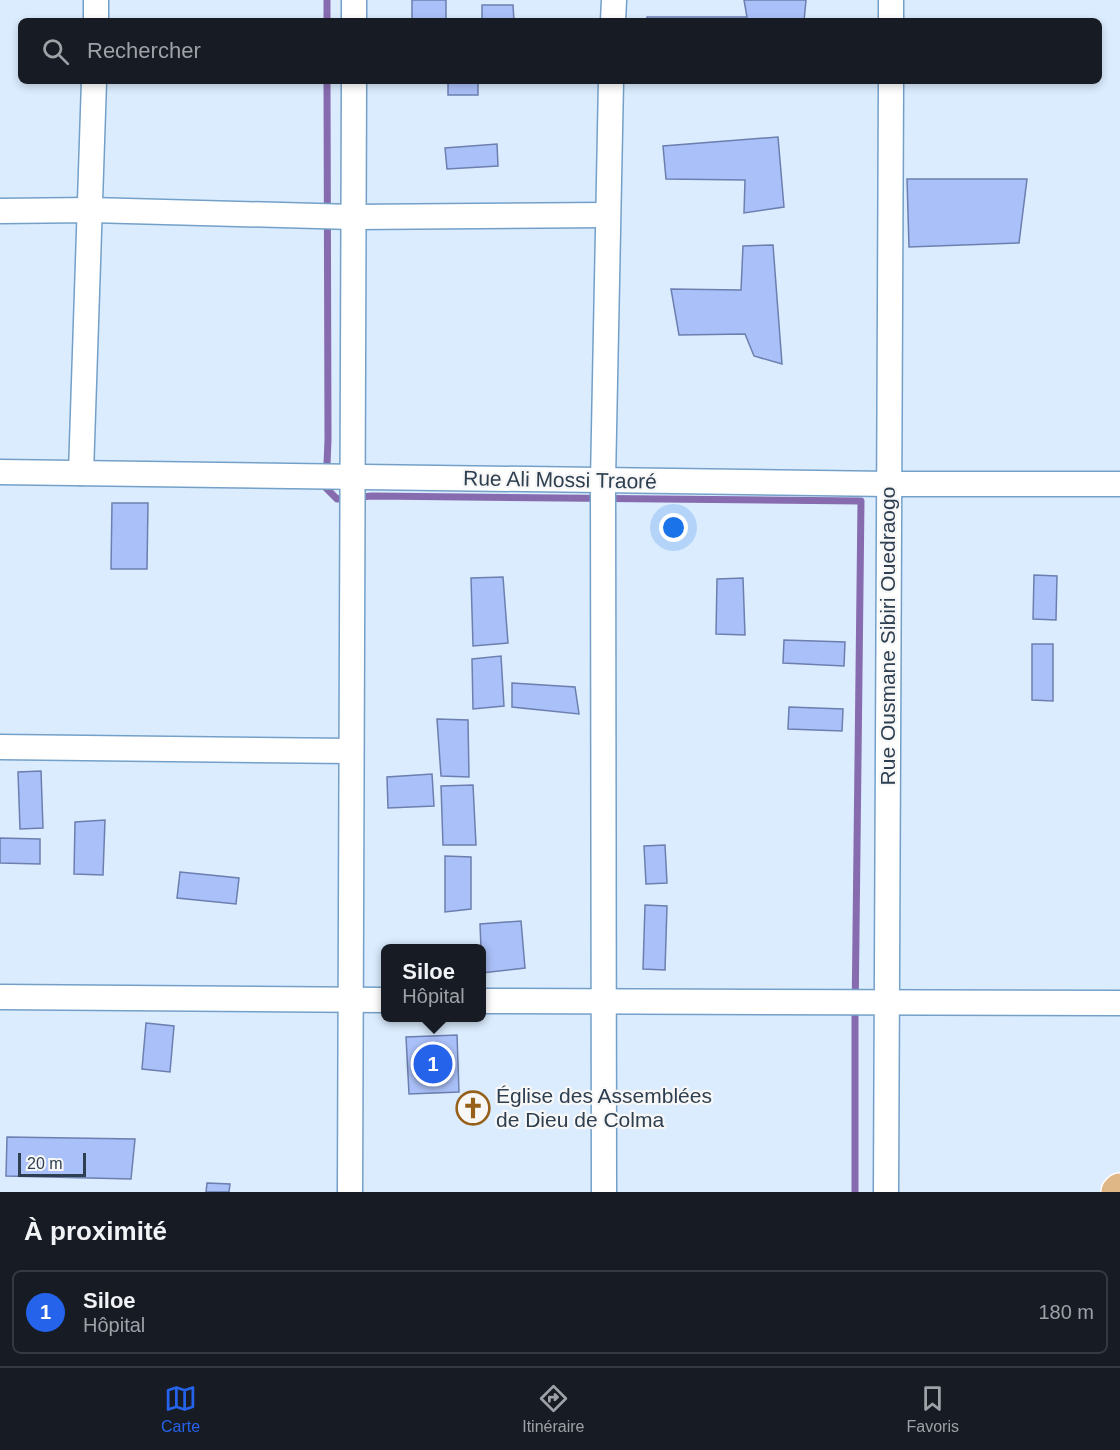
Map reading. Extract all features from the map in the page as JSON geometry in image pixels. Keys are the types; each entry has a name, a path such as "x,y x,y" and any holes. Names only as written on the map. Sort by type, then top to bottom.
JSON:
{"street":[{"path":"96,0 96,18"},
{"path":"354,0 354,18"},
{"path":"613,18 614,0"},
{"path":"891,0 891,18"},
{"path":"81,473 94,84"},
{"path":"350,1192 354,84"},
{"path":"604,1192 606,1002 603,480 611,84"},
{"name":"Rue Ousmane Sibiri Ouedraogo","path":"886,1192 891,84"},
{"path":"0,211 91,210 353,217 607,215"},
{"name":"Rue Ali Mossi Traoré","path":"0,472 889,484 1120,484"},
{"path":"0,747 351,751"},
{"path":"0,997 381,1000"},
{"path":"486,1001 1120,1003"}],"building":[{"path":"412,0 446,0 446,18 412,18"},
{"path":"744,0 806,0 804,18 647,18 647,17 747,17"},
{"path":"482,5 513,5 514,18 482,18"},
{"path":"448,84 478,84 478,95 448,95"},
{"path":"778,137 784,207 744,213 745,180 666,179 663,146"},
{"path":"497,144 498,166 447,169 445,148"},
{"path":"907,179 1027,179 1019,243 909,247"},
{"path":"773,245 782,364 754,356 745,334 679,335 671,289 741,290 743,246"},
{"path":"112,503 148,503 147,569 111,569"},
{"path":"1034,575 1057,576 1056,620 1033,619"},
{"path":"503,577 508,643 473,646 471,578"},
{"path":"743,578 745,635 716,634 717,579"},
{"path":"784,640 845,642 844,666 783,663"},
{"path":"1032,644 1053,644 1053,701 1032,700"},
{"path":"501,656 504,706 473,709 472,659"},
{"path":"512,683 575,687 579,714 512,707"},
{"path":"789,707 843,709 842,731 788,729"},
{"path":"437,719 468,720 469,777 441,776"},
{"path":"41,771 43,828 20,829 18,772"},
{"path":"432,774 434,806 388,808 387,777"},
{"path":"473,785 476,845 443,845 441,786"},
{"path":"105,820 103,875 74,874 75,822"},
{"path":"0,838 40,839 40,864 0,863"},
{"path":"665,845 667,883 646,884 644,846"},
{"path":"445,856 471,857 471,909 445,912"},
{"path":"180,872 239,878 236,904 177,898"},
{"path":"645,905 667,906 665,970 643,969"},
{"path":"521,921 525,968 486,973 486,944 481,944 480,924"},
{"path":"146,1023 174,1026 170,1072 142,1069"},
{"path":"457,1035 459,1092 409,1094 406,1037"},
{"path":"7,1137 135,1139 131,1179 6,1176"},
{"path":"207,1183 230,1184 229,1192 206,1192"}],"waterway":[{"path":"327,0 327,18"},
{"path":"327,84 328,440 326,488 337,499 372,496 861,501 855,1192"}],"place":[{"name":"Siloe","path":"433,1064"},
{"name":"Église des Assemblées de Dieu de Colma","path":"473,1108"}]}
